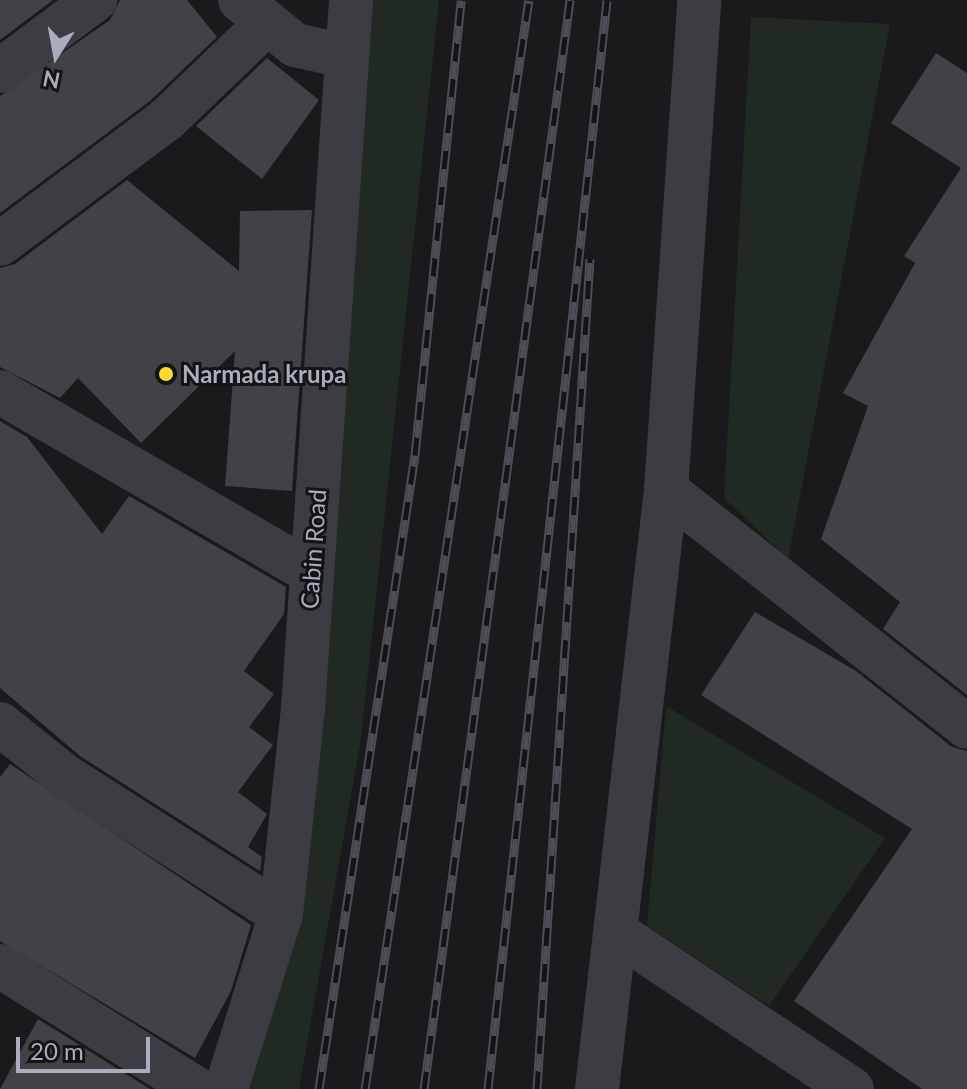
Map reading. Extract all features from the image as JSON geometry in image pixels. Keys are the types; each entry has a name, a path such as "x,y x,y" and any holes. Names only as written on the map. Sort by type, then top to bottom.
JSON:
{"street":[{"path":"0,71 95,0"},
{"name":"Cabin Road","path":"226,1089 281,914 312,573 351,0"},
{"path":"597,1089 666,490 699,0"},
{"path":"0,244 166,120 252,13 295,45 345,56"},
{"path":"0,392 312,573"},
{"path":"666,490 967,727"},
{"path":"0,724 65,776 281,914"},
{"path":"617,933 852,1089"},
{"path":"0,966 197,1089"}],"shaded area":[{"path":"368,0 439,0 361,739 299,1089 211,1089 256,972"},
{"path":"751,17 890,24 788,559 724,498"},
{"path":"666,706 885,838 769,1006 647,926"}],"building":[{"path":"0,0 53,0 0,40"},
{"path":"120,0 187,0 217,37 150,101 0,213 0,96 110,20"},
{"path":"936,53 967,73 967,695 883,629 900,602 821,539 868,406 843,393 915,263 904,256 961,168 891,123"},
{"path":"267,58 319,100 262,179 196,126"},
{"path":"127,180 239,271 240,211 312,210 292,491 225,486 235,351 141,443 78,378 60,398 0,367 0,268 15,264"},
{"path":"0,421 27,437 102,534 129,496 286,587 284,614 244,671 274,694 249,727 273,745 238,792 267,814 248,847 262,857 260,871 80,756 0,688"},
{"path":"755,612 856,671 952,747 967,751 967,1089 922,1089 794,1001 912,829 701,695"},
{"path":"10,764 251,925 231,991 195,1058 0,941 0,777"},
{"path":"38,1019 150,1089 0,1089"}],"railway":[{"path":"319,1089 415,455 461,0"},
{"path":"365,1089 529,0"},
{"path":"424,1089 570,0"},
{"path":"488,1089 607,0"},
{"path":"537,1089 590,259"}],"place":[{"name":"Narmada krupa","path":"166,374"}]}
